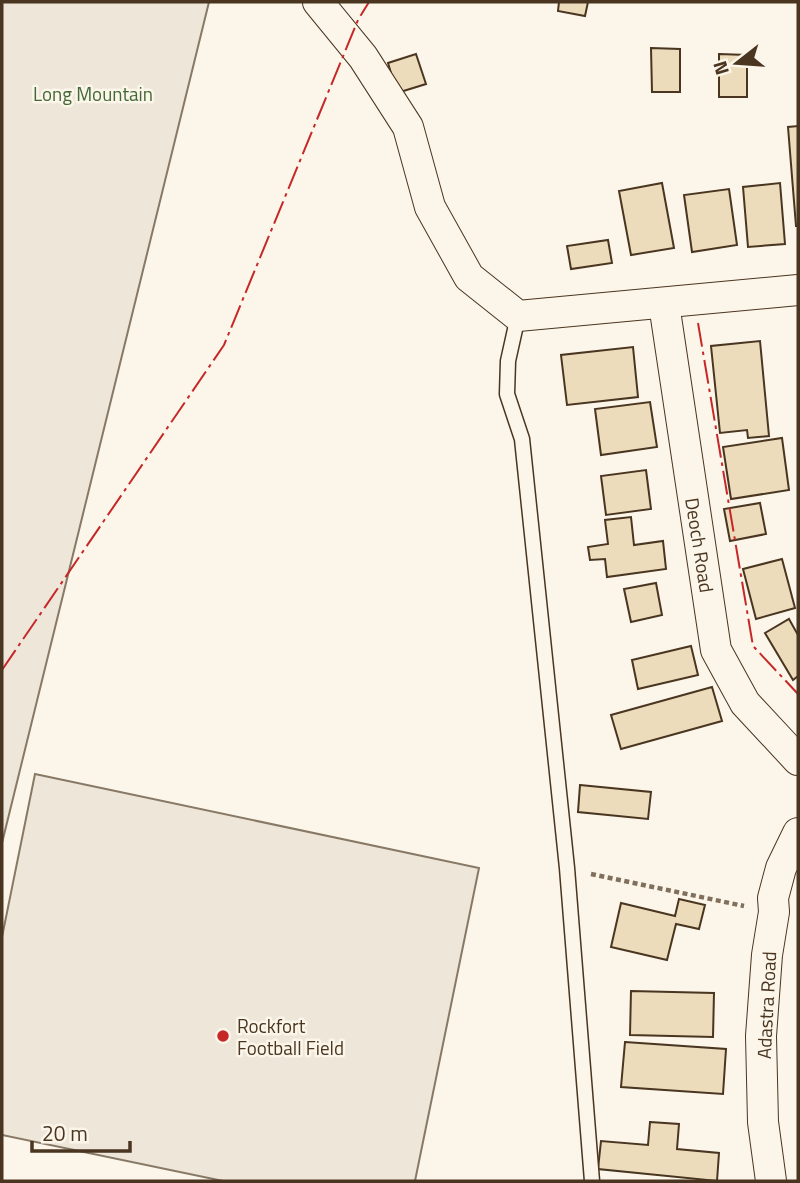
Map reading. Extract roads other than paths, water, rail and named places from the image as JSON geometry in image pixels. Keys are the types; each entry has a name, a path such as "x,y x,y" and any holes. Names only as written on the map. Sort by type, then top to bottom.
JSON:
{"street":[{"path":"318,2 363,57 408,127 430,207 469,277 518,316 798,290"},
{"name":"Deoch Road","path":"664,304 716,650 745,703 798,760"},
{"name":"Adastra Road","path":"771,1181 763,1122 761,1036 767,955 774,912 773,898 781,868 798,833"}],"lane":[{"path":"518,316 508,361 507,394 522,439 566,868 592,1181"}],"place":[{"name":"Rockfort Football Field","path":"223,1036"}],"park label":[{"name":"Long Mountain","path":"93,93"}]}
